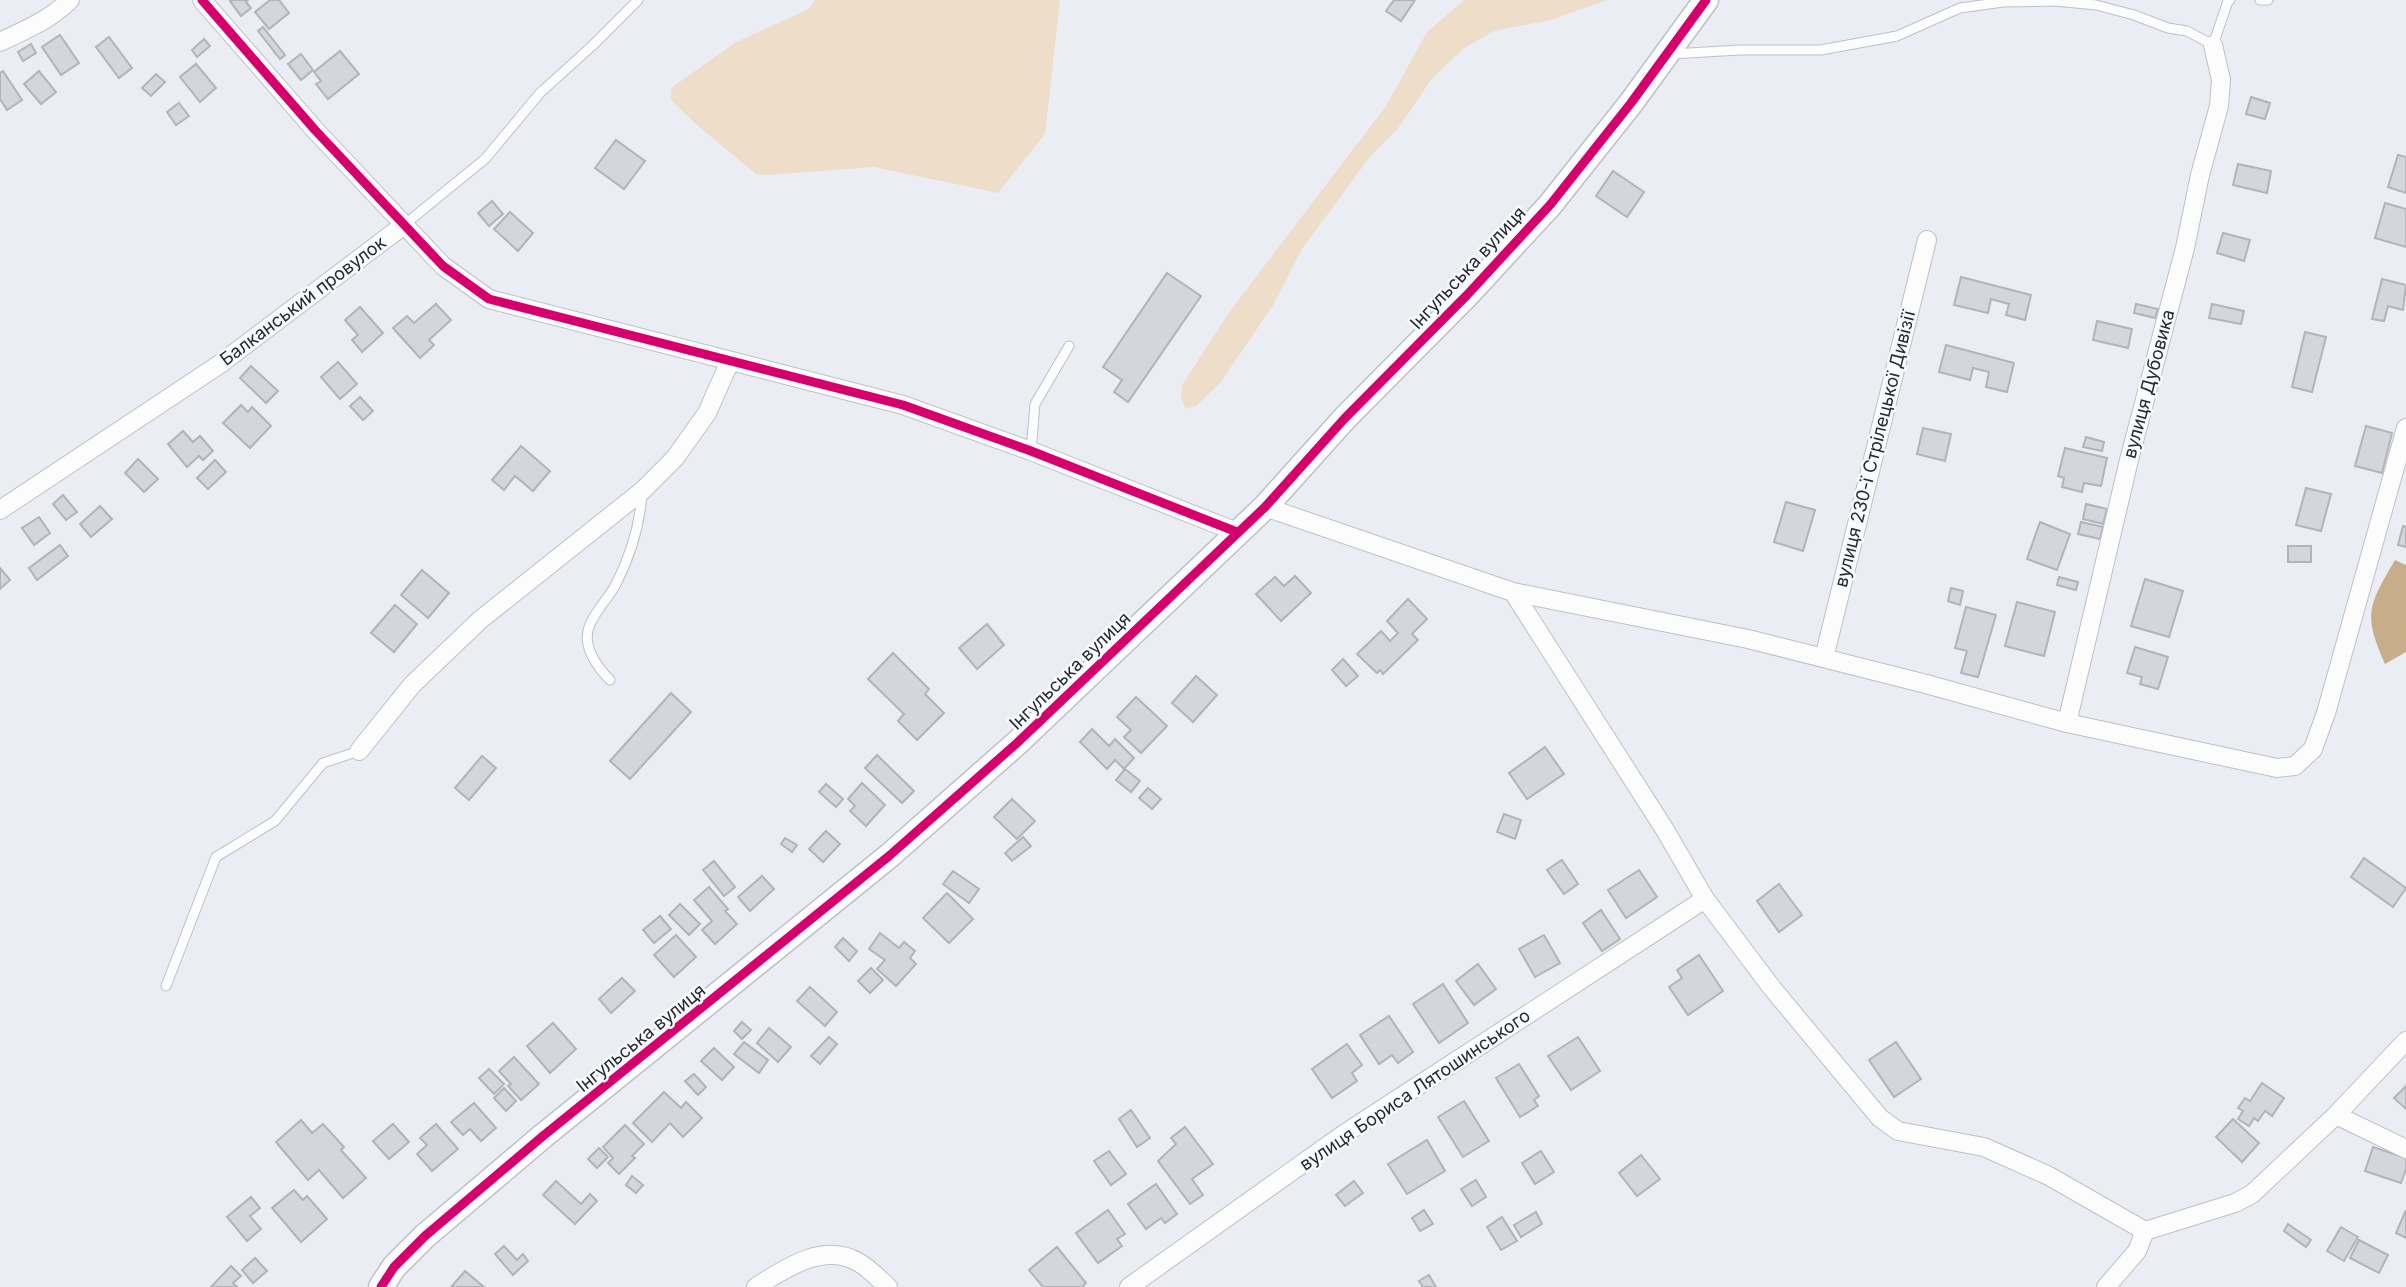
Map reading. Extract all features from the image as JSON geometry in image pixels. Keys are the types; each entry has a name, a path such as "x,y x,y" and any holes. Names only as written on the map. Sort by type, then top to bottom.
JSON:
{"street":[{"path":"0,42 40,23 70,0"},
{"path":"202,0 314,130 443,266 489,299 903,405 1237,532"},
{"name":"Інгульська вулиця","path":"381,1287 394,1267 425,1236 543,1136 890,856 1017,743 1265,507 1345,418 1550,205 1631,103 1706,0"},
{"name":"вулиця Дубовика","path":"2067,723 2129,460 2219,106 2221,80 2213,45"},
{"name":"Балканський провулок","path":"0,510 220,364 404,225"},
{"name":"вулиця 230-ї Стрілецької Дивізії","path":"1824,658 1927,240"},
{"path":"359,751 412,685 480,620 642,491 676,458 707,413 730,361"},
{"path":"1265,507 1513,592 1748,639 2067,723 2277,768 2295,765 2313,749 2406,428"},
{"path":"1513,592 1706,899 1772,988 1889,1127 1898,1132 1984,1147 2049,1176 2145,1231 2235,1203 2252,1194 2336,1115 2406,1041"},
{"name":"вулиця Бориса Лятошинського","path":"1129,1287 1345,1134 1706,899"},
{"path":"2336,1115 2406,1149"},
{"path":"2106,1287 2137,1251 2145,1231"},
{"path":"756,1287 800,1262 819,1255 840,1255 859,1262 888,1287"}],"lane":[{"name":"Балканський провулок","path":"404,225 485,159 540,93 638,0"},
{"path":"1667,55 1739,50 1821,50 1897,36 1960,8 2003,2 2055,1 2096,5 2134,15 2187,31 2213,45 2219,23 2230,0"},
{"path":"2260,0 2268,0"},
{"path":"1031,452 1035,404 1069,346"},
{"path":"610,680 599,669 587,644 588,628 614,587 632,547 642,491"},
{"path":"166,986 216,857 275,821 323,763 359,751"}],"shaded area":[{"path":"815,0 1060,0 1045,134 998,193 874,167 756,174 671,100 671,88 736,42 809,9"},
{"path":"1464,0 1607,0 1551,20 1494,31 1464,48 1431,80 1399,127 1369,158 1302,249 1272,307 1220,383 1196,406 1186,409 1181,398 1182,385 1230,311 1386,106 1427,32"},
{"path":"2395,560 2406,565 2406,652 2385,664 2373,633 2372,610 2379,589"}],"building":[{"path":"248,0 246,2 251,8 241,16 230,1"},
{"path":"270,0 279,0 289,13 269,29 255,12"},
{"path":"1394,0 1415,0 1401,21 1386,11"},
{"path":"263,27 285,55 280,59 258,31"},
{"path":"60,35 79,63 61,75 42,47"},
{"path":"109,37 132,68 119,78 96,47"},
{"path":"204,39 210,46 197,57 192,50"},
{"path":"31,44 36,53 23,61 18,52"},
{"path":"340,51 359,74 328,99 316,84 321,81 314,72"},
{"path":"301,54 313,70 301,80 288,64"},
{"path":"196,64 216,88 200,102 180,77"},
{"path":"3,71 22,100 7,110 0,99 0,73"},
{"path":"39,71 56,92 41,104 24,84"},
{"path":"156,74 165,82 151,96 142,88"},
{"path":"2251,97 2270,103 2265,119 2246,114"},
{"path":"179,103 189,116 176,125 167,112"},
{"path":"616,140 645,161 624,189 595,168"},
{"path":"2398,155 2406,157 2406,193 2388,187"},
{"path":"2238,164 2271,171 2267,193 2233,185"},
{"path":"1613,171 1644,192 1627,217 1596,196"},
{"path":"492,201 503,214 489,226 478,213"},
{"path":"2385,203 2406,209 2406,247 2375,238"},
{"path":"510,212 533,233 518,251 494,229"},
{"path":"2223,233 2250,240 2244,261 2217,253"},
{"path":"1167,273 1201,296 1128,402 1114,392 1122,380 1103,367"},
{"path":"1961,277 2031,295 2025,320 2006,315 2009,304 1991,299 1988,313 1954,305"},
{"path":"2382,279 2406,285 2403,310 2388,306 2384,321 2372,319"},
{"path":"436,304 451,320 429,340 434,345 420,358 393,328 407,316 414,323"},
{"path":"2136,304 2158,309 2155,318 2134,313"},
{"path":"2212,304 2244,311 2241,324 2209,318"},
{"path":"360,307 383,333 362,352 352,340 358,335 345,320"},
{"path":"2097,321 2132,329 2128,348 2093,340"},
{"path":"2305,332 2326,337 2312,392 2292,387"},
{"path":"1946,345 2014,363 2007,392 1986,387 1989,372 1973,368 1970,380 1939,372"},
{"path":"338,362 357,384 340,399 321,377"},
{"path":"251,366 278,391 266,403 240,378"},
{"path":"360,397 373,411 363,420 350,406"},
{"path":"241,405 248,412 252,407 271,426 250,448 223,423"},
{"path":"2366,426 2392,433 2382,473 2355,466"},
{"path":"1923,428 1951,434 1945,461 1917,454"},
{"path":"183,431 193,442 200,436 213,451 203,460 199,456 187,467 168,444"},
{"path":"2086,437 2104,442 2102,451 2083,447"},
{"path":"521,446 550,471 533,491 515,476 504,490 492,480"},
{"path":"2065,448 2107,458 2101,486 2084,483 2082,492 2062,487 2064,478 2058,476"},
{"path":"138,459 158,479 144,492 125,473"},
{"path":"215,460 226,472 208,489 197,478"},
{"path":"2306,488 2331,494 2321,531 2296,525"},
{"path":"63,495 77,512 66,520 53,504"},
{"path":"1786,502 1815,510 1803,551 1774,542"},
{"path":"2086,504 2107,509 2103,524 2083,519"},
{"path":"100,506 112,519 91,537 80,524"},
{"path":"39,517 50,533 34,545 22,528"},
{"path":"2040,522 2070,534 2057,570 2027,559"},
{"path":"2081,522 2103,527 2100,539 2078,534"},
{"path":"2403,526 2406,527 2406,547 2398,545"},
{"path":"60,545 68,556 37,580 29,568"},
{"path":"2288,546 2311,546 2311,562 2288,562"},
{"path":"0,568 10,580 0,589"},
{"path":"422,570 449,593 428,618 401,595"},
{"path":"1295,576 1311,593 1281,621 1256,594 1275,577 1284,586"},
{"path":"2059,577 2078,582 2076,590 2057,585"},
{"path":"2145,579 2183,591 2169,637 2131,626"},
{"path":"1951,588 1963,591 1960,605 1948,601"},
{"path":"1408,599 1427,619 1412,634 1418,640 1383,674 1380,670 1377,673 1357,654 1381,631 1390,641 1398,633 1387,621"},
{"path":"2017,602 2055,612 2044,656 2005,646"},
{"path":"395,605 417,624 394,652 371,633"},
{"path":"1966,607 1996,615 1978,677 1961,673 1967,651 1955,648"},
{"path":"987,624 1004,645 977,669 959,648"},
{"path":"2135,647 2168,657 2158,689 2140,684 2142,677 2127,673"},
{"path":"893,653 929,689 925,694 944,713 917,740 898,721 904,714 868,679"},
{"path":"1343,659 1358,676 1346,686 1332,670"},
{"path":"1196,676 1217,695 1193,722 1172,703"},
{"path":"671,693 691,712 630,779 610,761"},
{"path":"1136,697 1167,726 1141,753 1124,737 1131,730 1117,717"},
{"path":"1092,729 1109,746 1115,739 1134,758 1124,769 1115,760 1107,769 1080,742"},
{"path":"1545,747 1564,774 1527,799 1509,773"},
{"path":"877,755 914,791 902,803 865,768"},
{"path":"482,756 496,768 469,800 455,788"},
{"path":"1125,769 1140,781 1131,792 1116,780"},
{"path":"862,783 885,805 866,826 850,811 855,806 848,799"},
{"path":"826,784 843,799 836,807 819,792"},
{"path":"1148,788 1161,799 1152,809 1139,798"},
{"path":"1012,799 1035,821 1017,839 994,817"},
{"path":"1504,814 1521,820 1515,839 1497,832"},
{"path":"826,831 840,844 823,862 809,849"},
{"path":"1023,837 1031,846 1012,861 1005,853"},
{"path":"785,838 797,845 792,852 781,844"},
{"path":"2364,858 2406,888 2393,907 2351,877"},
{"path":"1562,860 1578,884 1564,894 1547,870"},
{"path":"714,861 735,887 724,896 703,870"},
{"path":"1639,870 1657,897 1626,918 1608,890"},
{"path":"953,871 979,889 969,903 943,884"},
{"path":"762,876 774,889 750,911 738,897"},
{"path":"1779,884 1802,915 1779,932 1757,901"},
{"path":"709,887 737,924 715,944 702,930 712,921 694,900"},
{"path":"947,893 973,919 949,943 923,918"},
{"path":"680,904 700,924 689,935 669,915"},
{"path":"1601,910 1620,939 1602,951 1583,923"},
{"path":"660,916 671,929 654,943 643,930"},
{"path":"880,933 899,948 904,942 915,951 910,958 916,964 896,986 877,969 885,960 869,949"},
{"path":"676,935 696,957 674,977 654,955"},
{"path":"1544,935 1560,963 1535,977 1519,949"},
{"path":"843,938 857,951 849,961 835,947"},
{"path":"1699,955 1723,991 1688,1015 1669,987 1682,978 1677,970"},
{"path":"1478,964 1496,989 1474,1005 1456,981"},
{"path":"871,968 883,980 870,993 858,981"},
{"path":"622,978 635,991 611,1013 599,999"},
{"path":"1443,984 1468,1023 1439,1043 1413,1004"},
{"path":"810,987 837,1012 825,1026 797,1001"},
{"path":"1389,1016 1413,1052 1398,1063 1392,1055 1379,1064 1360,1035"},
{"path":"742,1022 751,1030 742,1039 734,1031"},
{"path":"553,1023 576,1049 550,1073 527,1046"},
{"path":"769,1028 791,1047 778,1062 757,1043"},
{"path":"829,1037 837,1044 820,1064 811,1056"},
{"path":"1578,1037 1600,1071 1571,1090 1548,1056"},
{"path":"744,1042 768,1060 759,1073 734,1054"},
{"path":"1896,1042 1921,1079 1894,1097 1869,1060"},
{"path":"1347,1044 1362,1065 1352,1073 1357,1081 1332,1098 1312,1069"},
{"path":"714,1048 734,1067 722,1080 701,1061"},
{"path":"514,1057 539,1084 521,1100 499,1071"},
{"path":"1519,1064 1539,1096 1534,1100 1538,1106 1520,1117 1496,1078"},
{"path":"489,1069 504,1084 494,1094 479,1078"},
{"path":"694,1074 706,1087 698,1095 685,1081"},
{"path":"2262,1083 2284,1098 2272,1116 2265,1111 2258,1121 2254,1118 2249,1126 2238,1119 2243,1111 2238,1108 2245,1098 2250,1101"},
{"path":"2406,1086 2406,1109 2394,1098"},
{"path":"504,1088 516,1101 506,1111 494,1098"},
{"path":"664,1092 681,1108 686,1102 702,1118 683,1137 670,1123 652,1142 633,1123"},
{"path":"1464,1101 1489,1141 1463,1157 1438,1117"},
{"path":"474,1103 496,1128 481,1141 470,1129 463,1135 451,1122"},
{"path":"1131,1110 1150,1138 1137,1147 1119,1119"},
{"path":"2233,1119 2259,1143 2242,1162 2216,1137"},
{"path":"301,1120 312,1133 323,1124 344,1147 341,1150 366,1178 343,1198 319,1170 308,1180 276,1142"},
{"path":"393,1124 409,1142 389,1159 373,1141"},
{"path":"436,1124 458,1149 432,1171 417,1154 427,1145 420,1138"},
{"path":"625,1125 644,1144 619,1174 608,1163 613,1158 603,1147"},
{"path":"1185,1127 1213,1164 1192,1179 1203,1195 1190,1204 1158,1161 1176,1144 1171,1138"},
{"path":"1427,1140 1445,1171 1407,1194 1388,1164"},
{"path":"2373,1147 2406,1158 2406,1169 2401,1183 2365,1171"},
{"path":"599,1148 608,1157 597,1168 588,1159"},
{"path":"1109,1151 1126,1174 1111,1185 1094,1161"},
{"path":"1541,1151 1554,1172 1535,1184 1522,1163"},
{"path":"1641,1155 1660,1179 1637,1196 1619,1173"},
{"path":"632,1176 643,1185 636,1193 626,1185"},
{"path":"1476,1180 1486,1197 1472,1206 1461,1189"},
{"path":"556,1181 581,1204 590,1194 597,1201 575,1224 543,1195"},
{"path":"1354,1181 1363,1193 1345,1206 1336,1195"},
{"path":"1156,1184 1177,1214 1165,1223 1161,1218 1146,1229 1128,1204"},
{"path":"294,1190 303,1200 307,1196 327,1219 301,1242 272,1208"},
{"path":"251,1197 260,1208 250,1216 261,1229 247,1241 227,1217"},
{"path":"1108,1210 1125,1234 1117,1239 1122,1246 1098,1263 1076,1233"},
{"path":"1424,1210 1433,1224 1420,1231 1412,1218"},
{"path":"2406,1210 2406,1238 2396,1233"},
{"path":"1536,1212 1542,1224 1521,1237 1514,1225"},
{"path":"1502,1217 1517,1241 1501,1250 1487,1227"},
{"path":"2288,1224 2311,1240 2306,1247 2284,1231"},
{"path":"2341,1227 2358,1237 2344,1261 2327,1251"},
{"path":"2359,1240 2388,1255 2379,1273 2350,1258"},
{"path":"504,1246 517,1260 523,1254 528,1261 513,1275 495,1254"},
{"path":"1057,1247 1086,1283 1082,1287 1043,1287 1029,1270"},
{"path":"255,1258 267,1271 253,1283 242,1270"},
{"path":"231,1266 241,1276 233,1283 237,1287 211,1287"},
{"path":"465,1271 484,1287 451,1287"},
{"path":"1429,1275 1436,1287 1423,1287 1419,1281"}],"cycle path":[{"path":"202,0 315,130 443,266 489,299 903,405 1031,451 1237,532"},
{"path":"381,1287 394,1267 425,1236 543,1136 889,856 1017,743 1265,507 1345,418 1467,295 1550,205 1631,103 1706,0"}]}
